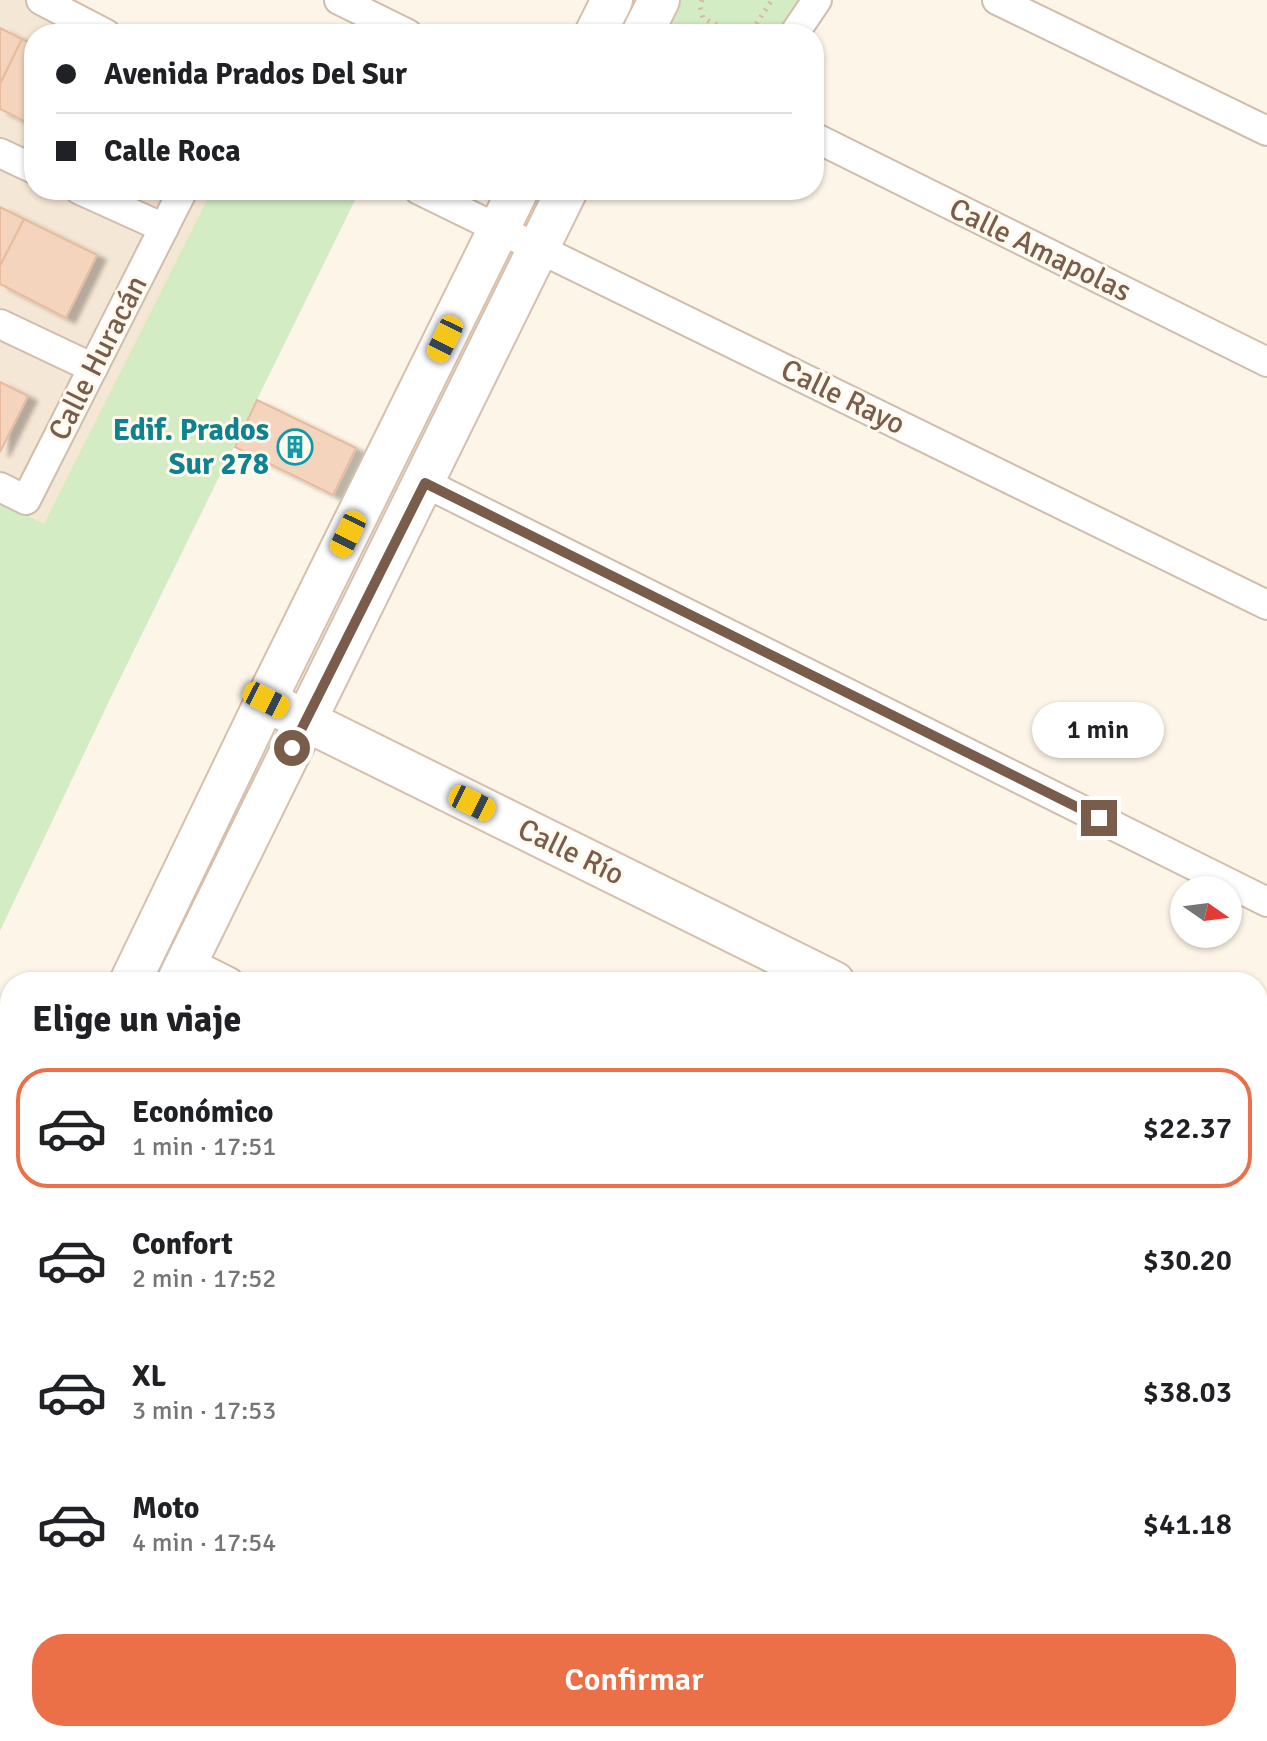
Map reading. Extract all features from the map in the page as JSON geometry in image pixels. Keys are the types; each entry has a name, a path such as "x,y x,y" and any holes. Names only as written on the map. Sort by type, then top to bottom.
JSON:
{"main road":[{"path":"600,24 612,0"},
{"path":"647,24 659,0"},
{"path":"135,972 513,200"},
{"path":"182,972 562,200"},
{"name":"Calle Río","path":"266,700 814,972"}],"street":[{"path":"41,0 87,24"},
{"path":"339,0 388,24"},
{"path":"801,24 817,0"},
{"path":"997,0 1267,131"},
{"name":"Calle Amapolas","path":"824,142 1267,362"},
{"path":"0,153 24,164"},
{"path":"102,200 164,228"},
{"name":"Calle Huracán","path":"0,487 26,500 178,200"},
{"name":"Calle Rayo","path":"440,200 1267,605"},
{"path":"0,324 93,368"},
{"path":"425,483 1267,902"}],"path":[{"path":"702,0 703,18 715,24"},
{"path":"756,24 772,0"}],"shaded area":[{"path":"0,0 40,0 87,24 24,24 24,200 352,200 0,639"}],"green space":[{"path":"674,0 798,0 782,24 662,24"},
{"path":"207,200 355,200 0,931 0,503 44,524"}],"building":[{"path":"0,28 22,39 0,84"},
{"path":"24,40 24,121 0,109 0,84"},
{"path":"0,207 24,219 0,266"},
{"path":"24,219 97,255 66,318 0,284 0,266"},
{"path":"0,382 28,396 0,452"},
{"name":"Edif. Prados Sur 278","path":"257,400 356,448 333,495 235,447"}],"place":[{"name":"Edif. Prados Sur 278","path":"295,447"}],"route":[{"path":"292,748 425,483 1099,818"}]}
